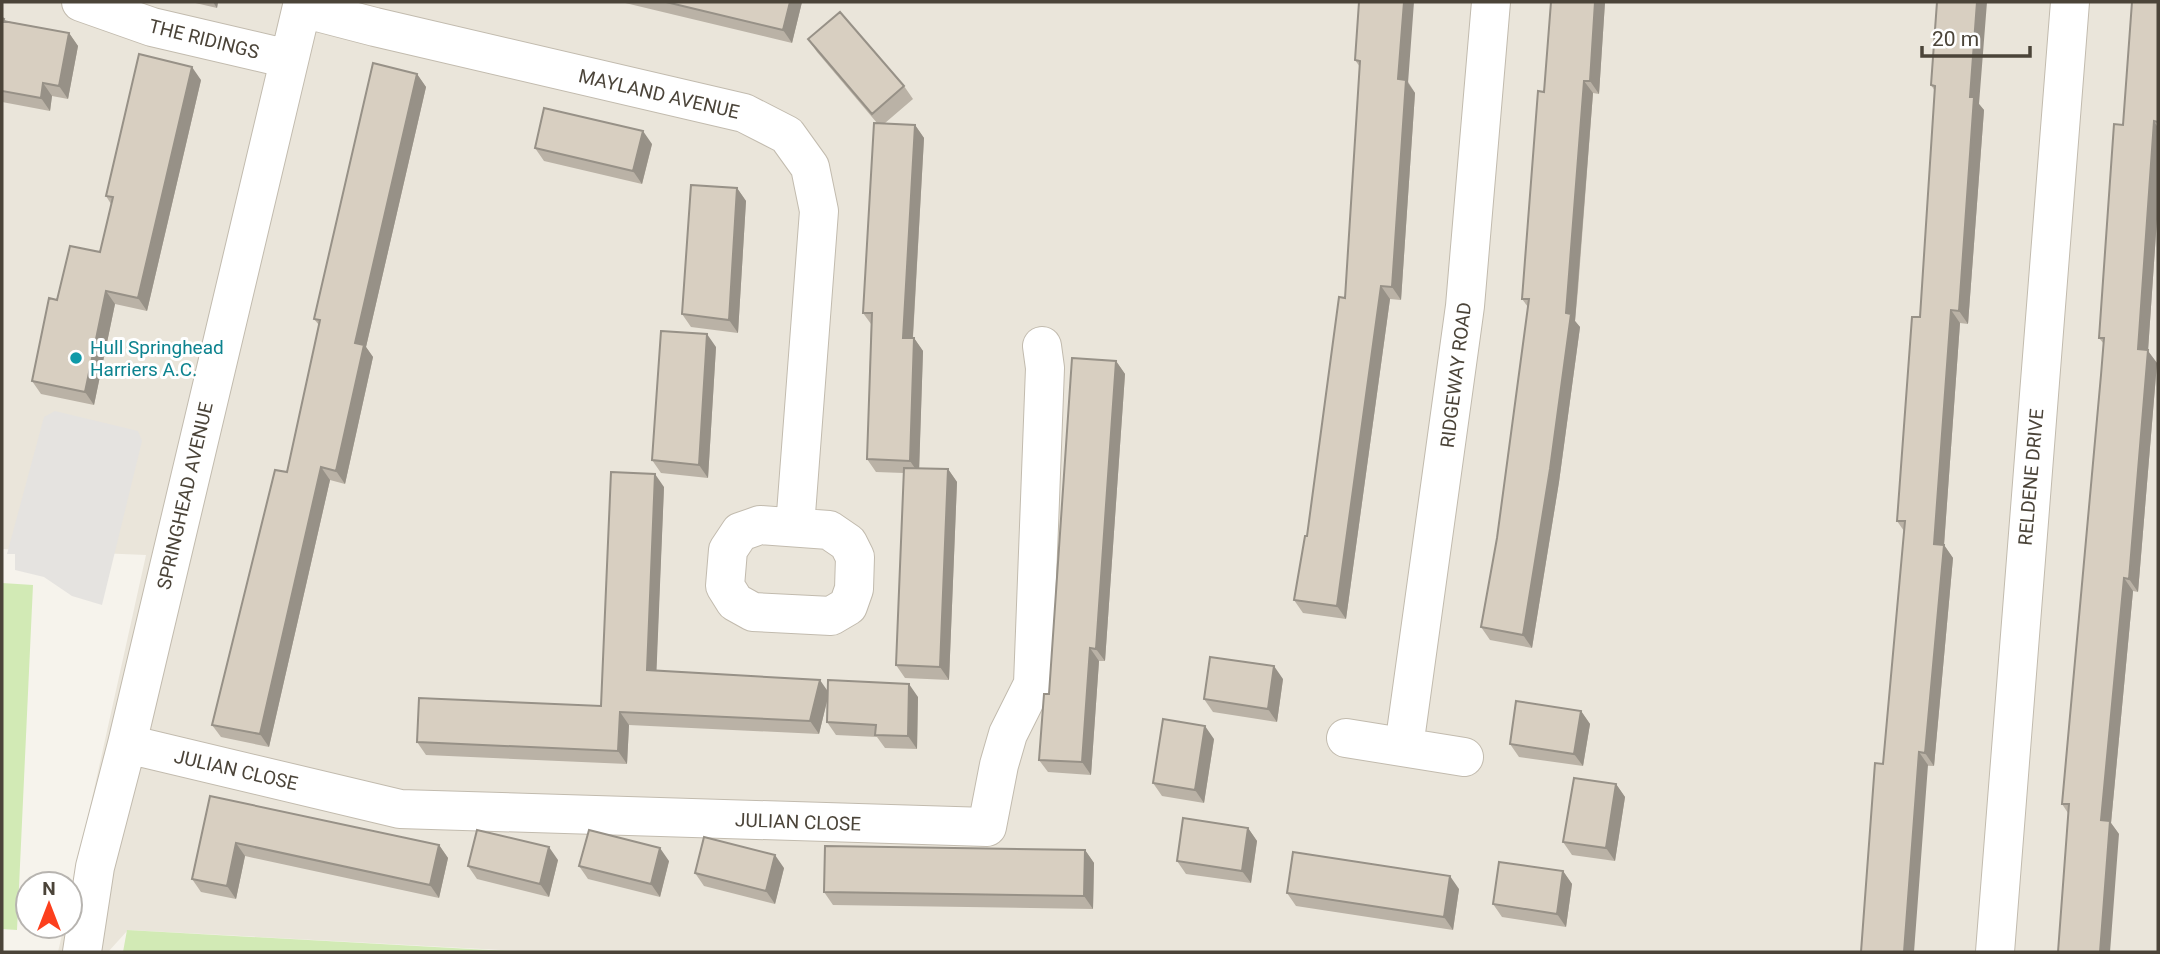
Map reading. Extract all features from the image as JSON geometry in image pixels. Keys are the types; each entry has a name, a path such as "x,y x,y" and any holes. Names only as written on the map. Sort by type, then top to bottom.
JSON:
{"street":[{"name":"THE RIDINGS","path":"81,2 152,27 289,60"},
{"name":"RIDGEWAY ROAD","path":"1404,747 1465,306 1491,2"},
{"name":"RELDENE DRIVE","path":"1995,952 2070,2"},
{"name":"SPRINGHEAD AVENUE","path":"82,952 96,867 302,5"},
{"name":"MAYLAND AVENUE","path":"302,5 375,27 744,113 787,135 810,167 819,211 795,527"},
{"name":"JULIAN CLOSE","path":"127,744 400,809 988,827 999,765 1008,734 1033,684 1045,368 1042,346"},
{"path":"1346,738 1464,757"}],"shaded area":[{"path":"2,2 2158,2 2158,952 538,952 128,930 108,952 58,952 61,940 84,940 84,870 76,870 146,555 2,549"},
{"path":"55,411 138,431 142,441 102,605 72,596 44,577 15,570 15,554 7,554 44,417"}],"green space":[{"path":"2,583 33,585 20,870 14,870 14,930 2,929"},
{"path":"127,930 489,950 538,952 123,952"}],"building":[{"path":"666,2 790,2 783,30"},
{"path":"1359,2 1404,2 1398,79 1406,80 1392,287 1381,286 1337,606 1294,600 1307,536 1339,297 1345,298 1360,61 1355,60"},
{"path":"1551,2 1595,2 1590,81 1584,81 1566,313 1571,314 1550,469 1523,635 1481,627 1497,538 1529,299 1522,299 1538,91 1544,92"},
{"path":"1937,2 1977,2 1970,97 1974,97 1959,311 1951,310 1934,544 1944,545 1925,753 1919,752 1904,952 1861,952 1875,763 1883,764 1905,521 1897,521 1912,317 1920,317 1935,86 1931,85"},
{"path":"2132,2 2158,2 2158,122 2154,121 2138,349 2148,350 2129,579 2124,578 2101,820 2110,821 2100,952 2058,952 2069,804 2062,804 2104,338 2099,338 2114,124 2123,125"},
{"path":"840,12 904,86 872,114 808,39"},
{"path":"2,18 3,21 69,33 59,86 43,83 41,98 2,91"},
{"path":"139,54 192,67 138,298 106,291 85,392 32,381 49,298 57,300 70,246 100,252 113,197 106,196"},
{"path":"373,63 417,74 355,343 364,345 336,471 321,467 260,734 212,725 275,470 287,472 320,320 314,319"},
{"path":"544,108 643,131 633,171 535,148"},
{"path":"874,123 915,125 903,338 914,338 910,461 867,459 872,313 863,313"},
{"path":"691,185 737,188 729,320 682,314"},
{"path":"661,331 707,334 699,465 652,460"},
{"path":"1072,358 1116,361 1096,649 1090,648 1082,762 1039,760 1044,694 1049,694"},
{"path":"904,468 948,469 940,667 896,665"},
{"path":"611,472 655,474 647,670 820,680 810,721 620,712 618,751 417,742 419,698 601,706"},
{"path":"1210,657 1274,666 1268,709 1204,699"},
{"path":"828,680 909,684 908,736 875,735 876,725 827,722"},
{"path":"1516,701 1581,711 1574,754 1510,744"},
{"path":"1163,719 1205,726 1195,790 1153,783"},
{"path":"1574,778 1616,784 1606,848 1563,842"},
{"path":"210,796 439,845 430,885 236,843 227,886 192,879"},
{"path":"1183,818 1248,828 1242,871 1177,861"},
{"path":"477,830 549,847 540,884 468,866"},
{"path":"589,830 660,848 651,884 579,866"},
{"path":"704,837 775,855 766,891 695,873"},
{"path":"825,846 1085,850 1084,896 824,892"},
{"path":"1293,852 1450,876 1444,917 1287,893"},
{"path":"1499,862 1563,871 1557,914 1493,904"}],"place":[{"name":"Hull Springhead Harriers A.C.","path":"76,358"}]}
